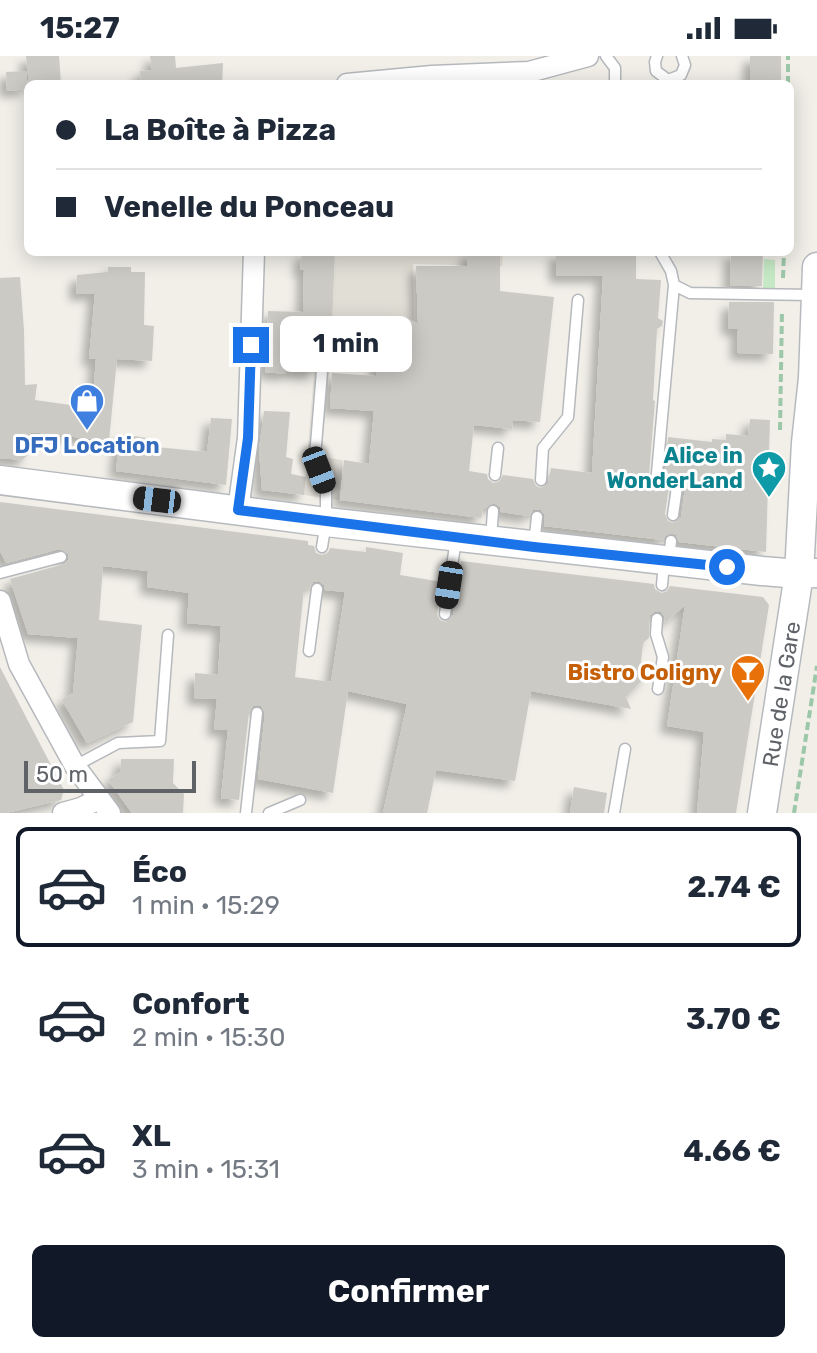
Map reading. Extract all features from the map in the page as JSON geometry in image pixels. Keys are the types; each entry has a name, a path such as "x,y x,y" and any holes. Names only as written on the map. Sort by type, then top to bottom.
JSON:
{"main road":[{"name":"Rue de la Gare","path":"762,813 811,576 817,267"},
{"path":"0,480 238,510 324,535 456,537 811,576"}],"street":[{"path":"390,80 529,72 588,56"},
{"path":"238,510 248,438 254,256"},
{"path":"0,601 19,664 75,766 105,806"},
{"path":"63,813 105,806"}],"lane":[{"path":"606,56 615,68 615,80"},
{"path":"657,56 655,67 662,80"},
{"path":"668,80 681,75 685,65 682,56"},
{"path":"656,484 674,285 671,271 662,256"},
{"path":"674,285 690,293 816,295"},
{"path":"541,480 543,448 568,417 578,300"},
{"path":"322,371 315,457 326,488 324,535"},
{"path":"495,475 498,448"},
{"path":"673,515 677,487"},
{"path":"491,541 493,511"},
{"path":"534,547 537,517"},
{"path":"445,614 456,537"},
{"path":"0,573 61,557"},
{"path":"309,651 317,589"},
{"path":"657,619 656,634 663,657 658,689"},
{"path":"75,766 118,743 160,741 168,635"},
{"path":"246,813 257,713"},
{"path":"614,813 625,749"},
{"path":"269,813 300,800"}],"path":[{"path":"788,56 788,80"},
{"path":"780,430 784,256"},
{"path":"794,813 817,666"}],"shaded area":[{"path":"335,256 503,256 502,266 413,264 414,320 396,319 391,363 344,360 329,372 321,457 343,460 339,500 304,495 315,360 326,360 331,354"}],"green space":[{"path":"764,259 775,260 775,290 763,290"}],"building":[{"path":"26,56 59,56 61,80 29,80"},
{"path":"150,56 175,56 176,68 223,63 222,80 141,80 140,71 152,70"},
{"path":"750,56 781,56 781,80 750,80"},
{"path":"26,71 24,89 7,91 6,72"},
{"path":"302,256 335,256 330,373 329,367 322,363 316,366 314,372 265,372 268,311 303,312 304,270 300,270"},
{"path":"467,256 500,256 500,291 554,297 540,422 513,420 512,429 474,425 469,471 487,474 493,483 499,482 503,475 533,479 536,486 541,488 548,484 551,468 592,473 603,276 556,276 556,256 636,256 636,279 661,280 658,318 663,321 657,329 648,487 656,492 663,488 668,437 712,442 712,439 726,440 726,434 748,436 750,419 770,420 766,552 679,542 676,535 671,533 663,540 544,526 545,515 541,510 533,510 529,516 501,512 494,503 483,509 481,518 340,500 344,460 369,464 374,411 330,408 332,373 376,376 382,321 418,323 416,266 467,266","holes":["675,479 682,481 685,488 681,517 673,523 668,521 665,514 669,486"]},
{"path":"731,256 763,256 762,286 730,286"},
{"path":"108,267 131,267 131,272 145,272 144,325 154,326 152,361 117,359 109,441 31,432 28,455 22,460 0,458 0,278 20,277 25,385 37,384 35,400 92,408 96,359 89,359 95,293 76,294 77,275 108,272"},
{"path":"729,302 774,302 773,354 737,353 738,329 728,328"},
{"path":"264,411 290,412 286,457 293,459 291,474 306,477 304,495 262,490 259,450"},
{"path":"211,418 232,419 226,485 116,471 120,434 147,438 146,446 207,452"},
{"path":"0,502 308,541 316,553 322,555 328,553 330,548 366,552 366,547 403,553 400,575 442,582 437,614 445,622 453,615 461,561 654,584 661,593 670,586 763,597 769,605 736,813 697,813 704,732 667,726 685,605 665,623 661,612 650,615 649,638 643,643 641,662 648,674 626,697 631,709 531,691 515,781 436,770 427,813 383,813 407,704 348,691 333,793 258,779 265,713 261,706 253,706 249,712 239,800 221,798 228,730 214,729 217,699 194,698 195,673 218,675 221,626 187,623 189,593 147,587 148,571 103,566 99,620 142,625 133,722 87,743 62,700 73,693 78,638 28,634 10,579 64,564 68,554 59,549 6,563 0,551","holes":["319,581 325,590 345,592 331,682 295,677 304,588 309,589 313,582"]},
{"path":"0,667 64,790 61,800 0,813"},
{"path":"121,759 174,759 173,783 184,794 183,813 132,813 108,780 120,772"},
{"path":"574,787 607,793 604,813 570,813"}],"place":[{"name":"DFJ Location","path":"87,432"},
{"name":"Alice in WonderLand","path":"769,499"},
{"name":"Bistro Coligny","path":"748,703"}],"route":[{"path":"251,345 248,438 238,510 534,547 727,567"}]}
